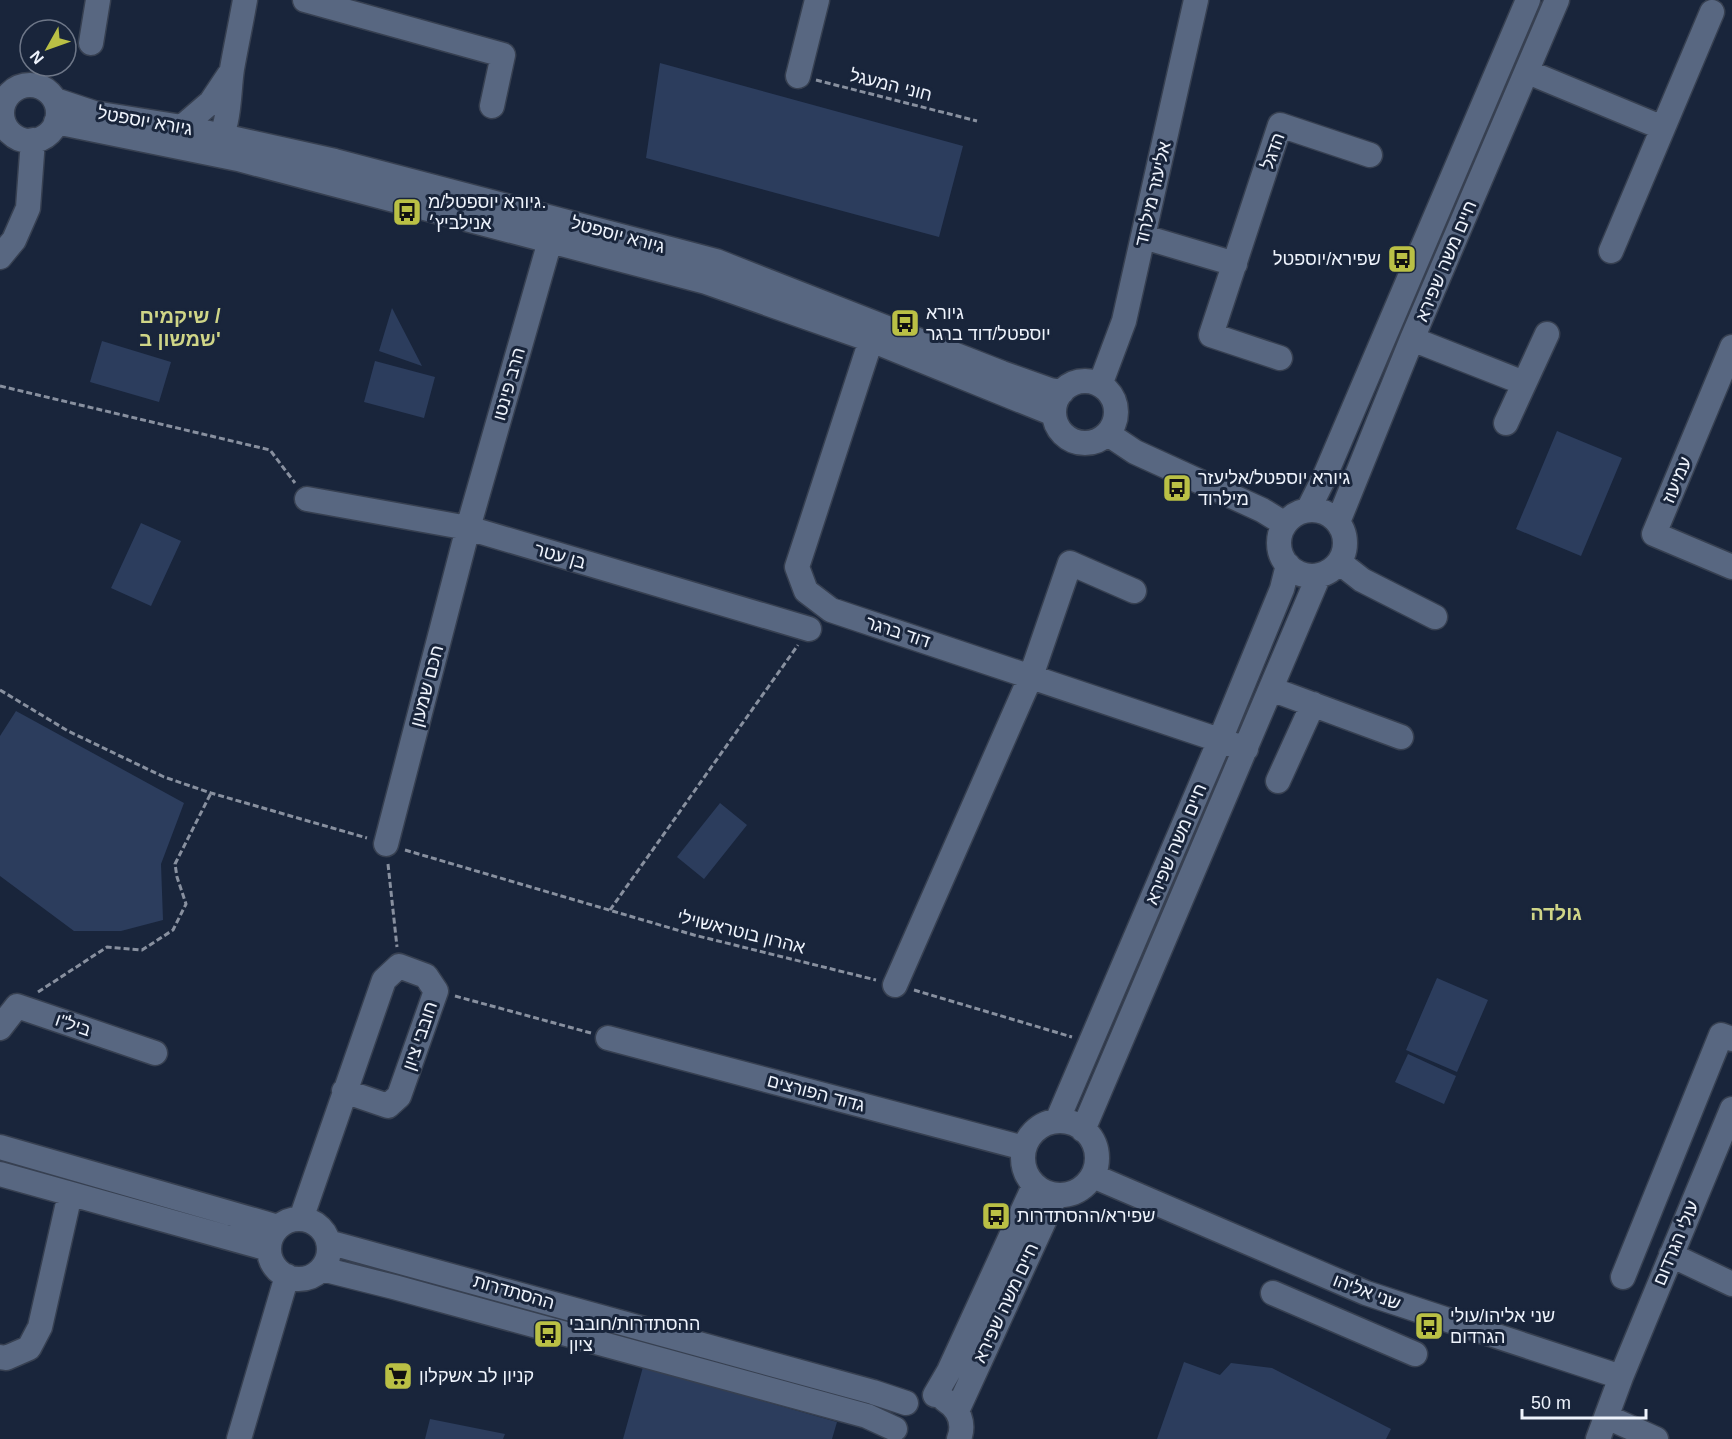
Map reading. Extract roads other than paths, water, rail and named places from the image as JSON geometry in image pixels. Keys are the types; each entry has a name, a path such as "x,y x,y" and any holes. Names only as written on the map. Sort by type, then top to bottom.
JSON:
{"street":[{"path":"91,43 98,0"},
{"path":"215,144 227,113 245,0"},
{"path":"305,0 502,55 492,106"},
{"path":"798,76 818,0"},
{"name":"אליעזר מילרוד","path":"1100,385 1124,321 1197,0"},
{"name":"חיים משה שפירא","path":"1308,510 1324,478 1528,0"},
{"name":"חיים משה שפירא","path":"1338,522 1557,0"},
{"path":"1611,252 1712,12"},
{"path":"182,127 211,102 232,71"},
{"path":"1528,72 1663,128"},
{"path":"28,85 44,88 55,111 47,134 33,140 18,137 6,127 2,119 7,92 28,85"},
{"name":"גיורא יוספטל","path":"55,111 94,114 182,127 215,144 706,282 871,340 1054,414"},
{"name":"גיורא יוספטל","path":"55,111 215,144 335,161 716,261 1002,373 1062,392"},
{"name":"הדגל","path":"1280,358 1211,335 1280,125 1370,155"},
{"path":"0,257 14,240 28,208 33,140"},
{"path":"1144,237 1235,264"},
{"name":"הרב פינטו","path":"468,528 550,240"},
{"path":"1506,423 1547,334"},
{"path":"1413,339 1524,383"},
{"name":"דוד ברגר","path":"871,340 796,567 806,591 831,610 1246,749"},
{"name":"עמיעוז","path":"1732,347 1654,534 1732,567"},
{"path":"1084,381 1100,385 1107,391 1116,408 1116,417 1108,434 1090,443 1070,440 1062,433 1054,414 1062,392 1068,386 1084,381"},
{"path":"1108,434 1135,452 1263,510 1285,524"},
{"name":"בן עטר","path":"307,499 468,528 809,629"},
{"path":"1308,510 1324,512 1338,522 1345,537 1343,554 1334,568 1319,575 1302,574 1288,565 1280,550 1279,541 1285,524 1291,517 1308,510"},
{"name":"חכם שמעון","path":"386,844 468,528"},
{"path":"1339,562 1362,580 1435,617"},
{"path":"895,985 1031,676 1070,563 1134,591"},
{"name":"חיים משה שפירא","path":"1057,1121 1220,740 1282,589 1288,565"},
{"name":"חיים משה שפירא","path":"1083,1130 1319,575"},
{"path":"1271,689 1401,737"},
{"path":"1278,781 1313,704"},
{"name":"חובבי ציון","path":"399,966 426,976 436,991 399,1096 388,1106 344,1091 384,980 399,966"},
{"name":"ביל\"ו","path":"0,1028 17,1006 155,1053"},
{"path":"1623,1277 1721,1035 1732,1039"},
{"name":"גדוד הפורצים","path":"608,1038 1024,1148"},
{"path":"301,1219 344,1091"},
{"name":"עולי הגרדום","path":"1621,1377 1732,1109"},
{"path":"1057,1121 1071,1123 1083,1130 1095,1146 1097,1157 1093,1176 1086,1185 1067,1195 1056,1196 1034,1186 1024,1168 1024,1148 1028,1138 1036,1129 1057,1121"},
{"path":"0,1147 274,1238"},
{"path":"0,1174 70,1194 274,1238"},
{"name":"שני אליהו","path":"1093,1176 1366,1293 1621,1377"},
{"name":"חיים משה שפירא","path":"935,1395 949,1371 1034,1186"},
{"path":"0,1357 6,1358 29,1348 40,1328 70,1194"},
{"name":"חיים משה שפירא","path":"957,1411 1056,1196"},
{"path":"293,1219 301,1219 319,1226 328,1242 327,1261 322,1269 309,1278 302,1279 286,1276 274,1266 274,1238 293,1219"},
{"name":"ההסתדרות","path":"328,1242 906,1403"},
{"path":"1671,1255 1732,1284"},
{"name":"ההסתדרות","path":"322,1269 867,1416 896,1434"},
{"path":"238,1439 286,1276"},
{"path":"1273,1293 1415,1354"},
{"path":"1353,1328 1366,1293"},
{"path":"1621,1377 1603,1428 1656,1439"},
{"path":"896,1434 896,1419 906,1403 925,1395 935,1395 951,1404 957,1411 962,1433 959,1439"}],"place":[{"name":"גיורא יוספטל/מ. אנילביץ׳","path":"407,212"},
{"name":"שפירא/יוספטל","path":"1402,259"},
{"name":"גיורא יוספטל/דוד ברגר","path":"905,323"},
{"name":"גיורא יוספטל/אליעזר מילרוד","path":"1177,488"},
{"name":"שפירא/ההסתדרות","path":"996,1216"},
{"name":"שני אליהו/עולי הגרדום","path":"1429,1326"},
{"name":"ההסתדרות/חובבי ציון","path":"548,1334"},
{"name":"קניון לב אשקלון","path":"398,1376"}],"district":[{"name":"שיקמים / שמשון ב'","path":"180,328"},
{"name":"גולדה","path":"1556,913"}]}
